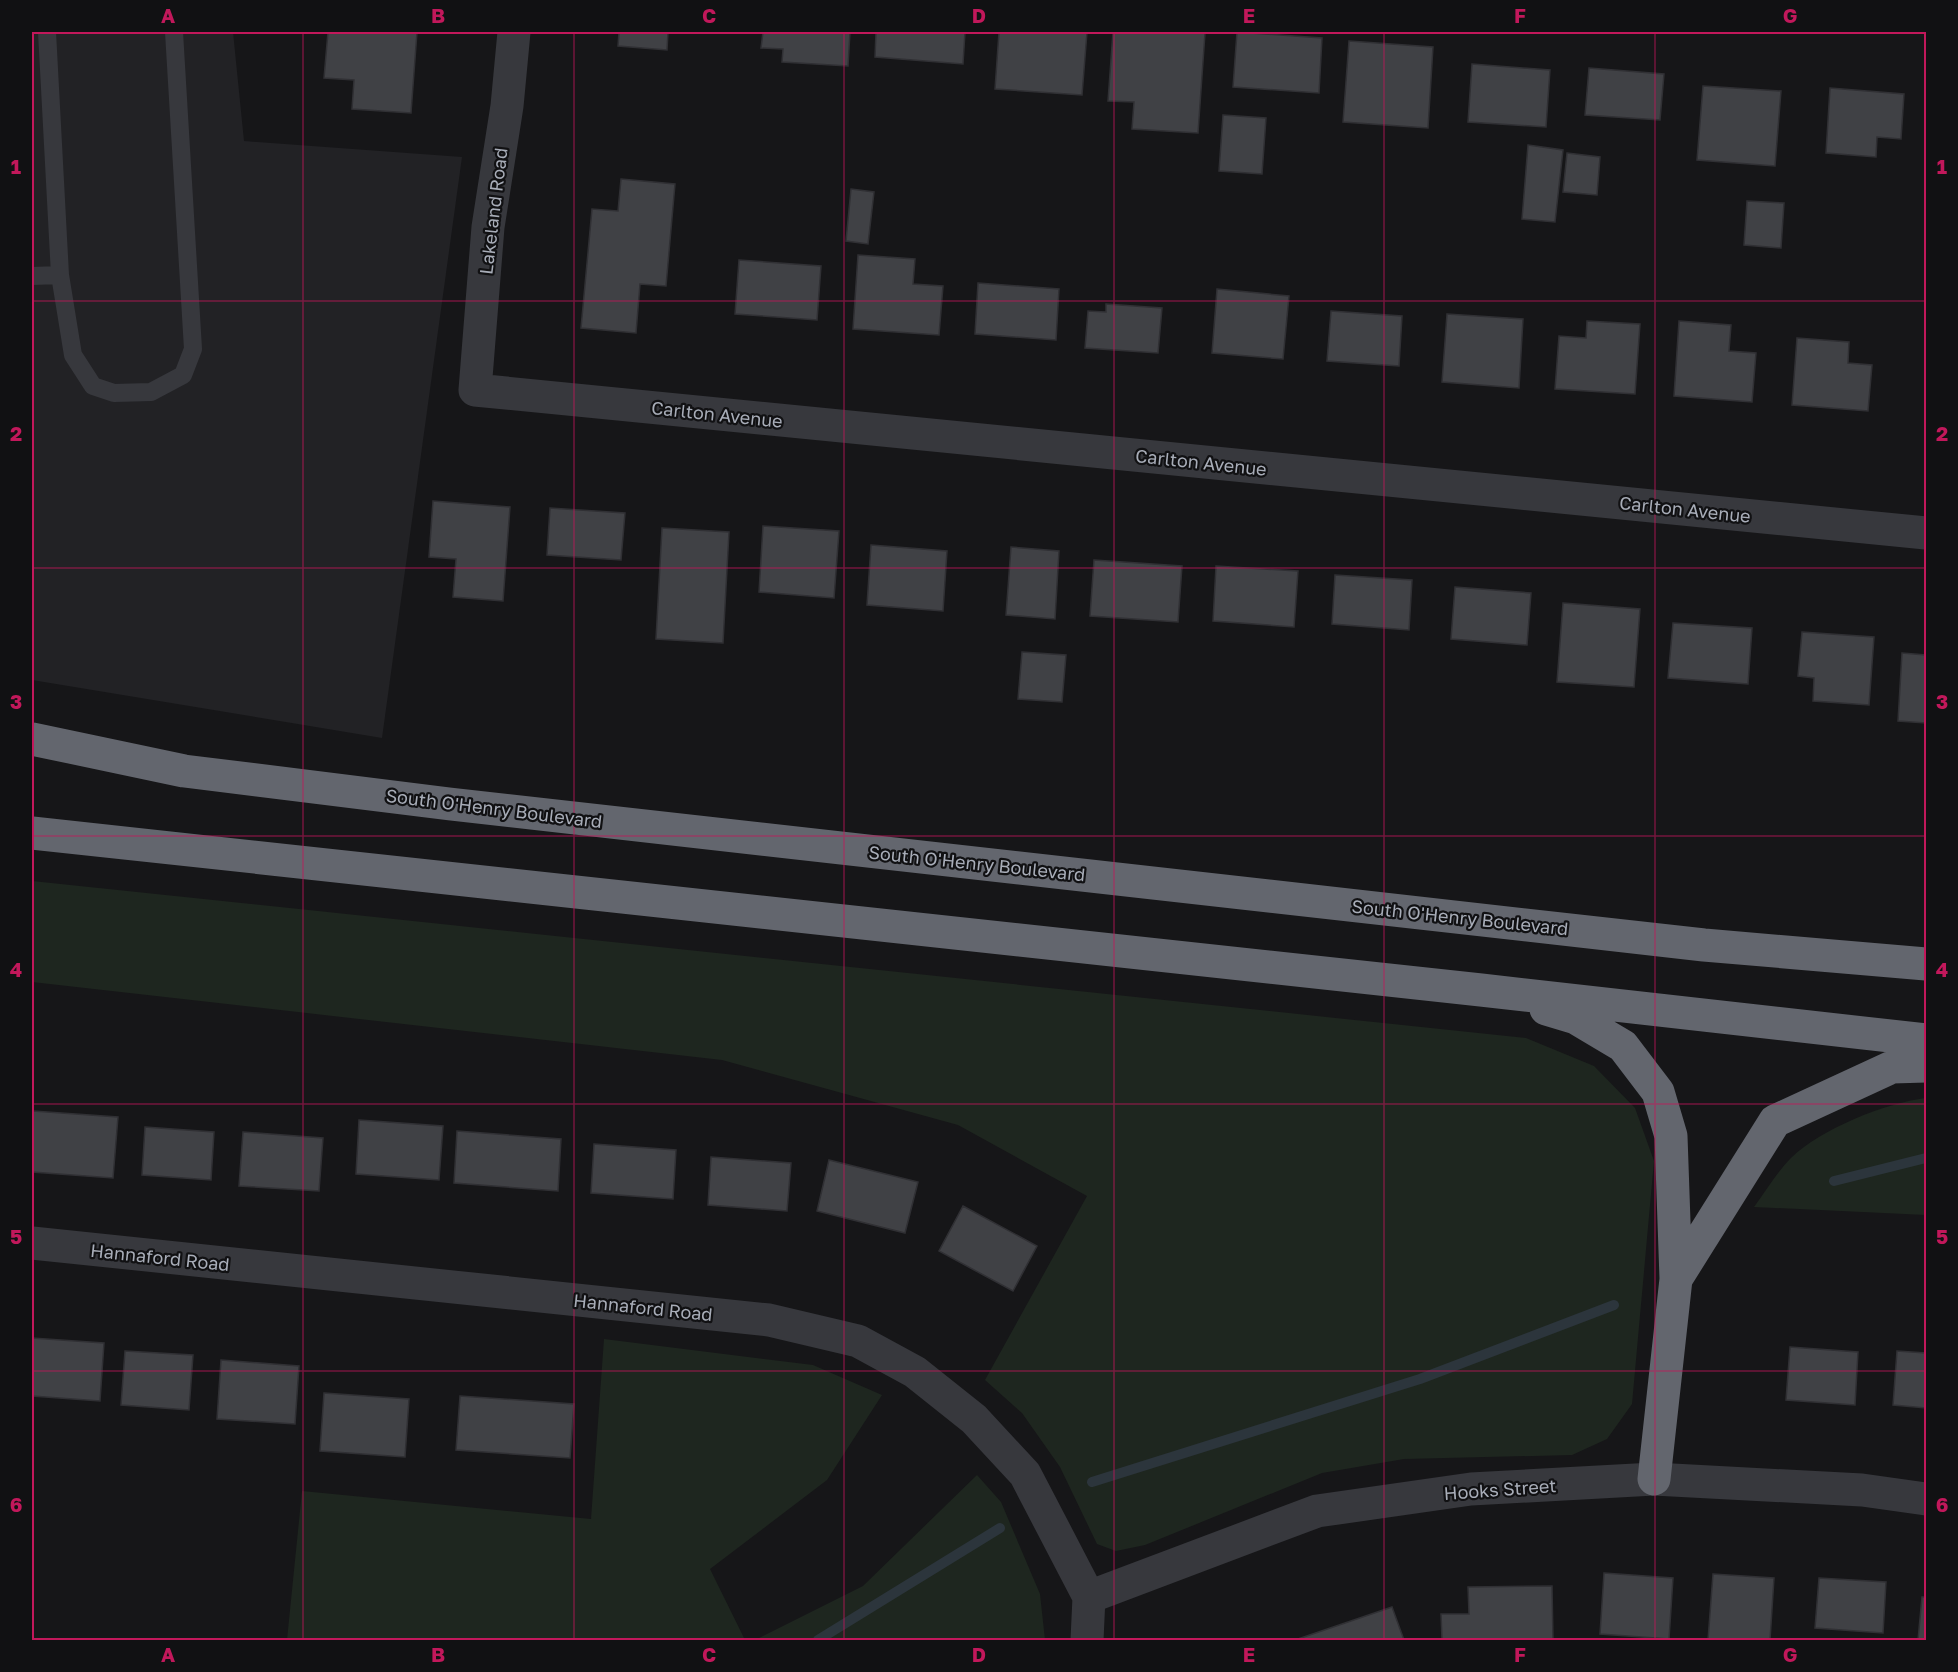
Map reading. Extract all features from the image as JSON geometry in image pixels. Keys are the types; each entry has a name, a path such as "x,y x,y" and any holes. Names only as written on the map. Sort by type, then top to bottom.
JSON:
{"highway":[{"name":"South O'Henry Boulevard","path":"32,739 184,771 450,804 1680,942 1926,964"},
{"path":"32,833 1926,1040"},
{"path":"1481,990 1575,1018 1595,1029 1623,1046 1658,1092 1671,1136 1676,1279 1654,1479"},
{"path":"1676,1279 1775,1121 1892,1067 1926,1066"}],"street":[{"name":"Lakeland Road","path":"475,390 488,227 507,106 514,32"},
{"name":"Carlton Avenue","path":"475,390 1926,533"},
{"name":"Hannaford Road","path":"32,1243 769,1320 858,1341 915,1372 974,1419 1025,1474 1089,1597"},
{"name":"Hooks Street","path":"1089,1597 1317,1511 1471,1489 1654,1479 1862,1490 1926,1499"},
{"path":"1087,1641 1089,1597"}],"lane":[{"path":"47,32 60,275 73,355 93,386 114,393 151,392 183,375 193,349 174,32"},
{"path":"32,276 60,275"}],"shaded area":[{"path":"32,32 233,32 244,141 462,157 382,738 32,680"},
{"path":"32,881 1526,1038 1594,1066 1635,1108 1654,1161 1632,1404 1607,1439 1572,1455 1404,1459 1322,1473 1145,1545 1116,1551 1097,1544 1060,1467 1022,1413 985,1380 1087,1196 958,1125 722,1060 32,982"},
{"path":"1926,1098 1926,1215 1754,1207 1786,1163 1819,1137 1854,1119 1892,1105"},
{"path":"604,1339 813,1365 882,1395 827,1480 710,1569 745,1640 287,1640 302,1491 591,1519"},
{"path":"977,1475 1001,1502 1040,1594 1045,1640 755,1640 863,1586"}],"building":[{"path":"328,32 417,32 411,113 352,109 354,80 324,78"},
{"path":"619,32 668,32 667,50 618,46"},
{"path":"763,32 850,32 848,66 782,62 783,49 761,48"},
{"path":"876,32 965,32 963,64 875,57"},
{"path":"999,32 1087,32 1082,95 995,89"},
{"path":"1113,32 1205,33 1198,133 1132,129 1134,102 1108,101"},
{"path":"1237,32 1322,38 1319,93 1233,87"},
{"path":"1349,41 1433,47 1428,128 1343,122"},
{"path":"1472,64 1550,70 1546,127 1468,122"},
{"path":"1589,68 1664,74 1660,120 1585,115"},
{"path":"1703,86 1781,91 1775,166 1697,160"},
{"path":"1830,88 1904,94 1901,139 1877,137 1876,157 1826,153"},
{"path":"1223,115 1266,118 1262,174 1219,171"},
{"path":"1528,145 1563,150 1555,222 1522,219"},
{"path":"1567,153 1600,157 1597,195 1563,192"},
{"path":"621,179 675,184 666,286 640,284 636,333 581,328 592,209 618,211"},
{"path":"851,189 874,192 868,244 846,241"},
{"path":"1747,201 1784,203 1781,248 1744,245"},
{"path":"858,255 915,259 913,284 943,286 939,335 853,329"},
{"path":"739,260 821,266 817,320 735,314"},
{"path":"978,283 1059,289 1056,340 975,334"},
{"path":"1217,289 1289,296 1283,359 1212,353"},
{"path":"1106,304 1162,308 1158,353 1085,348 1088,311 1106,312"},
{"path":"1331,311 1402,316 1399,366 1327,361"},
{"path":"1447,314 1523,319 1519,388 1442,382"},
{"path":"1587,321 1640,324 1635,394 1555,389 1559,336 1586,338"},
{"path":"1679,321 1731,325 1729,351 1756,353 1752,402 1674,396"},
{"path":"1797,338 1849,342 1848,363 1872,365 1868,411 1792,405"},
{"path":"433,501 510,507 503,601 453,597 456,559 429,557"},
{"path":"550,508 625,513 621,560 547,555"},
{"path":"763,526 839,531 834,598 759,592"},
{"path":"662,528 729,532 723,643 656,639"},
{"path":"871,545 947,551 943,611 867,605"},
{"path":"1011,547 1059,551 1055,619 1006,615"},
{"path":"1094,560 1182,566 1178,622 1090,616"},
{"path":"1216,566 1298,571 1294,627 1213,621"},
{"path":"1335,575 1412,580 1409,630 1332,624"},
{"path":"1455,587 1531,593 1527,645 1451,639"},
{"path":"1563,603 1640,609 1634,687 1557,682"},
{"path":"1673,623 1752,628 1748,684 1668,678"},
{"path":"1802,632 1874,637 1869,705 1813,701 1814,678 1798,676"},
{"path":"1022,652 1066,655 1062,702 1018,699"},
{"path":"1902,653 1926,655 1926,723 1898,721"},
{"path":"33,1111 118,1117 113,1178 32,1172"},
{"path":"359,1120 443,1126 439,1180 356,1174"},
{"path":"145,1127 214,1132 211,1180 142,1175"},
{"path":"457,1131 561,1139 558,1191 454,1183"},
{"path":"243,1132 323,1138 319,1191 239,1186"},
{"path":"594,1144 676,1150 673,1199 591,1193"},
{"path":"711,1157 791,1163 787,1211 708,1205"},
{"path":"829,1160 918,1182 905,1233 817,1211"},
{"path":"963,1206 1037,1246 1013,1291 939,1251"},
{"path":"32,1338 104,1343 100,1401 32,1396"},
{"path":"1790,1347 1858,1352 1855,1405 1786,1400"},
{"path":"125,1351 193,1355 189,1410 121,1405"},
{"path":"1897,1351 1926,1353 1926,1408 1893,1405"},
{"path":"221,1360 299,1366 295,1424 217,1419"},
{"path":"324,1393 409,1399 405,1457 320,1451"},
{"path":"460,1396 574,1404 570,1458 456,1450"},
{"path":"1604,1573 1673,1578 1669,1639 1600,1634"},
{"path":"1713,1574 1774,1578 1770,1640 1708,1640"},
{"path":"1819,1578 1886,1582 1883,1633 1815,1628"},
{"path":"1552,1586 1553,1640 1442,1640 1441,1614 1469,1614 1468,1587"},
{"path":"1922,1597 1926,1597 1926,1640 1918,1640"},
{"path":"1392,1607 1404,1640 1295,1640"}],"waterway":[{"path":"1834,1181 1926,1158"},
{"path":"1092,1482 1420,1379 1614,1305"},
{"path":"818,1640 1000,1528"}]}
